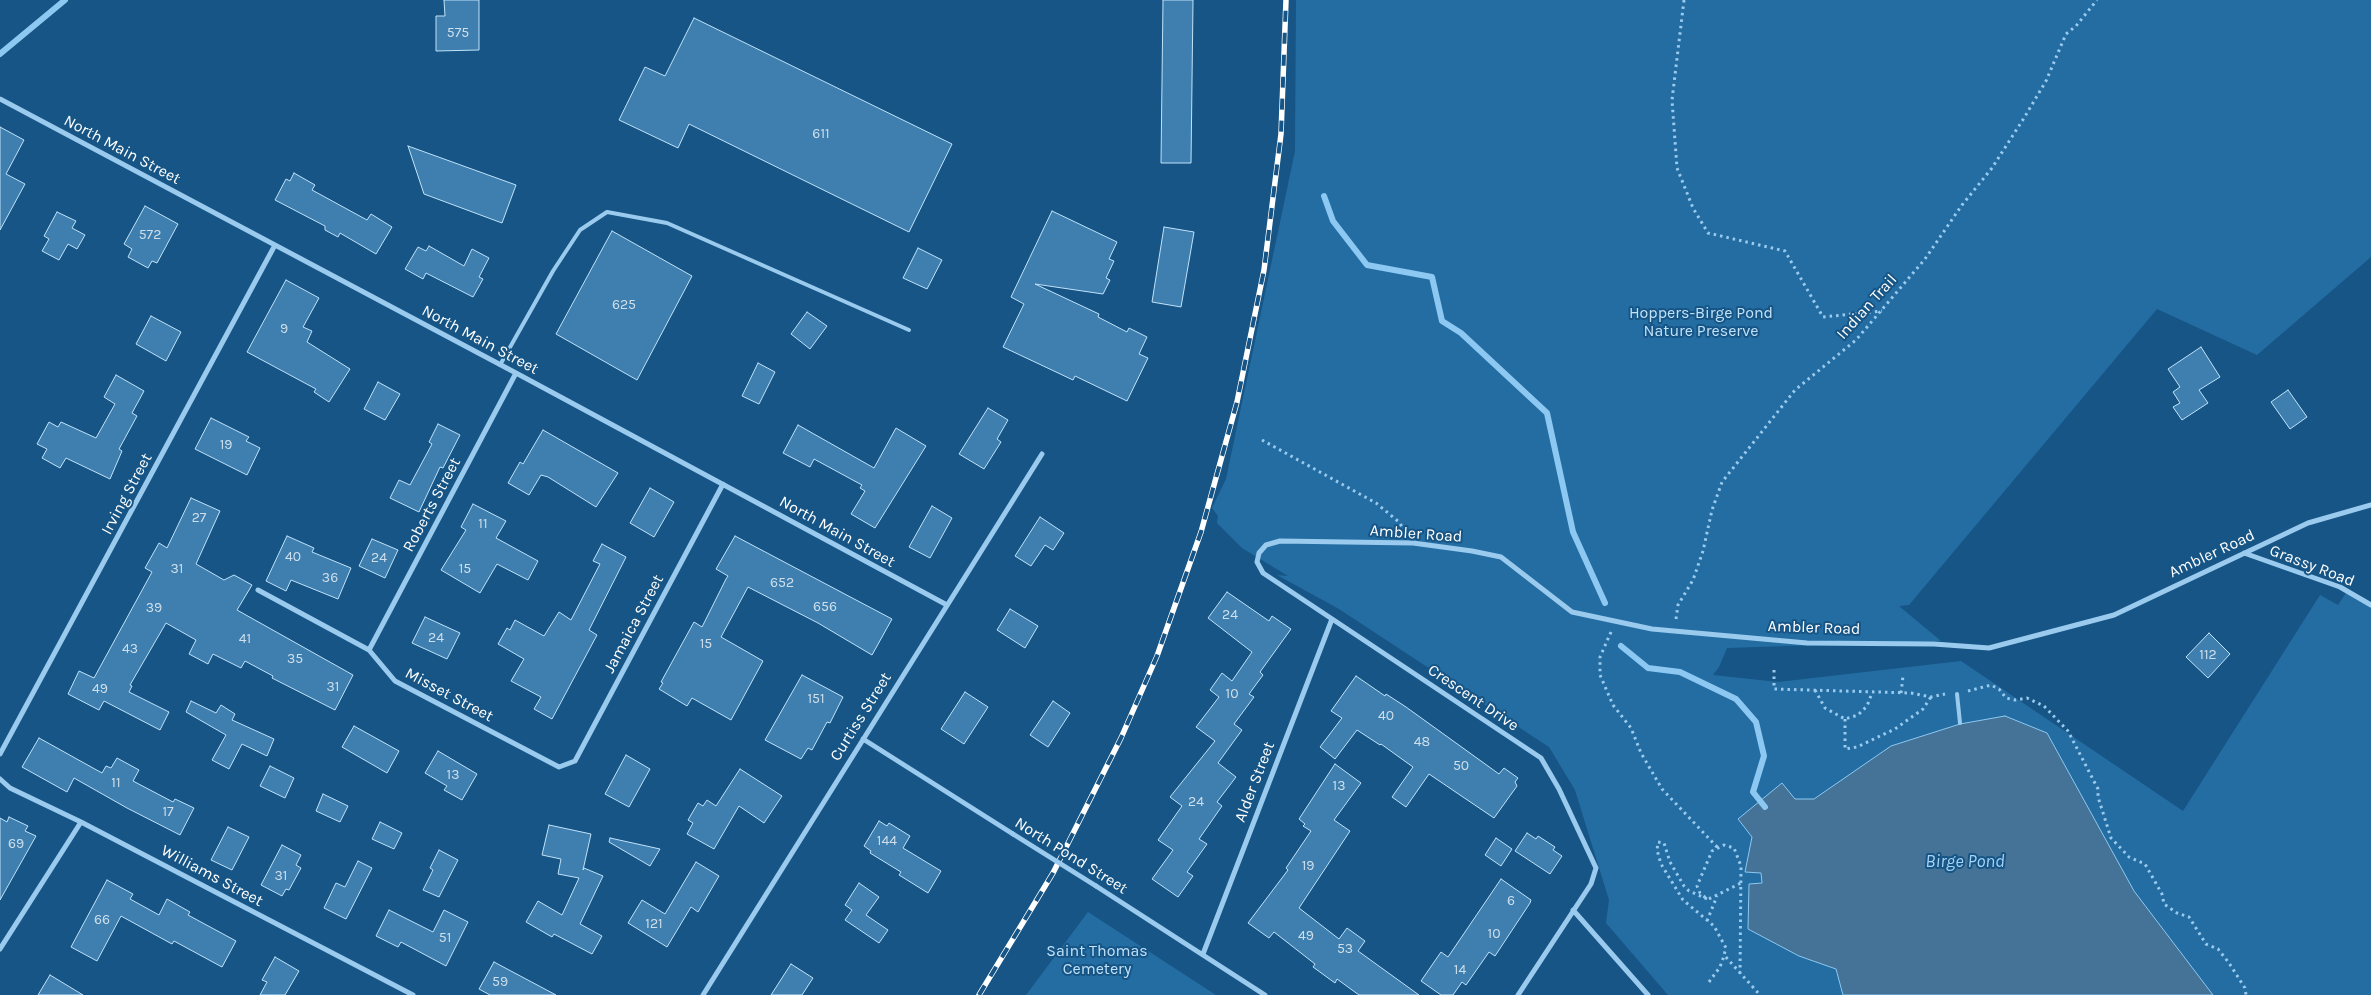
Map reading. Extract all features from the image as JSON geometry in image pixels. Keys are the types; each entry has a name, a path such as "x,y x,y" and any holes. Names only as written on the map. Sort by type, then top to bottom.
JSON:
{"street":[{"name":"North Main Street","path":"0,99 516,372 947,605"},
{"name":"Irving Street","path":"0,754 275,245"},
{"name":"Roberts Street","path":"368,650 516,372"},
{"name":"Curtiss Street","path":"703,995 1042,454"},
{"name":"Jamaica Street","path":"559,766 575,761 723,484"},
{"name":"Ambler Road","path":"1258,557 1263,547 1280,542 1413,543 1501,557 1572,612 1652,629 1806,643 1934,644 1989,648 2114,615 2308,523 2371,505"},
{"name":"Grassy Road","path":"2243,553 2340,587 2371,606"},
{"name":"Crescent Drive","path":"1258,557 1257,566 1263,573 1541,758 1559,788 1596,868 1591,884 1573,910"},
{"name":"Misset Street","path":"258,590 368,650 395,681 559,766"},
{"name":"Alder Street","path":"1203,954 1332,619"},
{"name":"North Pond Street","path":"863,738 1265,995"},
{"name":"Williams Street","path":"0,779 10,788 81,822 413,995"},
{"path":"0,950 81,822"},
{"path":"1518,995 1573,910 1648,995"}],"lane":[{"path":"500,365 580,230 607,212 667,223 908,330"},
{"path":"1956,694 1960,723"}],"path":[{"path":"1684,0 1672,100 1677,168 1693,208 1708,233 1785,251 1823,317 1883,311"},
{"name":"Indian Trail","path":"1677,632 1678,605 1693,580 1703,551 1712,510 1722,482 1795,390 1856,340 1883,311 1925,260 1962,205 1992,168 2046,81 2066,34 2079,22 2097,0"},
{"path":"1262,440 1376,503 1399,522 1413,543"},
{"path":"1617,622 1603,646 1600,657 1600,675 1612,705 1631,728 1641,753 1662,789 1718,848"},
{"path":"1774,670 1774,689 1900,693 1931,697 1923,709 1895,729 1856,747 1845,749 1845,719"},
{"path":"1900,693 1903,676"},
{"path":"1956,694 1985,685 1999,689 2006,698 2015,700 2027,698 2044,706 2074,740 2098,789 2098,797 2111,838 2129,856 2145,864 2156,881 2164,904 2177,913 2189,917 2206,944 2218,949 2245,988 2246,995"},
{"path":"1814,690 1825,708 1845,719 1858,715 1867,706 1872,693"},
{"path":"1709,982 1720,967 1726,948 1714,926 1683,900 1670,881 1661,864 1657,850 1658,842 1664,843 1670,862 1689,891 1706,899 1717,896 1740,883"},
{"path":"1706,899 1698,886 1707,859 1712,850 1724,845 1734,848 1738,854 1741,866 1739,970 1741,976"},
{"path":"1707,921 1717,896"},
{"path":"1724,955 1760,995"}],"green space":[{"name":"Hoppers-Birge Pond Nature Preserve","path":"1296,0 2371,0 2371,257 2257,355 2157,309 1909,605 1899,606 1941,641 1727,648 1719,667 1713,675 1778,682 1961,661 2183,811 2320,595 2338,605 2348,590 2371,603 2371,995 1668,995 1606,923 1609,900 1575,790 1549,747 1339,609 1277,575 1288,576 1242,548 1217,523 1218,516 1212,508 1226,479 1295,151"},
{"name":"Saint Thomas Cemetery","path":"1088,912 1216,995 1026,995"}],"water":[{"name":"Birge Pond","path":"2005,716 2047,733 2134,891 2213,995 1843,995 1836,969 1799,956 1748,929 1749,884 1762,883 1761,873 1745,872 1752,837 1738,819 1782,783 1795,799 1814,799 1891,746 1960,724"}],"building":[{"path":"444,0 479,0 479,50 436,51 436,16 445,16"},
{"path":"1163,0 1193,0 1191,163 1161,163"},
{"path":"694,18 952,144 909,232 689,124 678,148 619,120 645,67 665,76"},
{"path":"0,127 24,140 6,174 25,184 0,230"},
{"path":"408,146 516,185 502,223 424,194"},
{"path":"294,173 315,185 312,190 367,220 371,214 392,227 376,254 340,233 338,237 325,230 325,226 275,200 286,179 290,181"},
{"path":"145,206 178,224 157,263 152,261 148,268 128,257 132,249 124,244"},
{"path":"1052,211 1117,242 1109,259 1114,261 1106,278 1110,280 1103,294 1035,284 1099,314 1098,317 1127,332 1129,328 1147,337 1139,354 1148,358 1127,401 1075,376 1073,380 1003,347 1024,304 1011,297"},
{"path":"57,212 76,221 72,228 85,235 77,249 68,244 59,260 42,251 49,239 44,236"},
{"path":"1164,227 1194,232 1181,307 1152,302"},
{"path":"612,231 692,276 637,380 556,334"},
{"path":"429,246 464,266 472,249 489,258 479,277 483,279 473,297 426,273 423,279 405,269 418,247 426,251"},
{"path":"918,248 942,260 927,289 903,278"},
{"path":"286,280 319,298 303,327 312,331 307,342 350,369 329,402 314,392 316,389 247,352"},
{"path":"807,312 827,326 810,349 791,334"},
{"path":"151,316 181,332 166,361 136,344"},
{"path":"2201,347 2220,377 2199,390 2208,403 2182,420 2173,407 2180,403 2173,392 2180,387 2168,369"},
{"path":"758,363 775,372 759,404 742,396"},
{"path":"116,375 144,391 132,413 137,416 119,449 122,451 110,479 66,458 60,468 42,458 47,449 37,444 49,422 58,427 61,422 96,438 115,404 104,397"},
{"path":"378,382 400,394 385,420 364,409"},
{"path":"2288,390 2307,417 2290,429 2271,402"},
{"path":"988,408 1008,420 997,439 1001,442 984,469 959,454"},
{"path":"211,418 249,437 246,441 260,448 247,475 195,449"},
{"path":"438,424 460,435 443,468 440,467 419,512 390,498 399,480 410,485 432,444 429,442"},
{"path":"798,425 874,468 896,428 926,446 875,528 851,514 865,491 860,488 862,485 814,459 810,467 783,453"},
{"path":"543,430 618,473 596,507 548,477 541,475 529,495 508,483 520,462 523,464"},
{"path":"650,488 674,502 654,537 630,523"},
{"path":"191,498 220,511 196,564 224,580 234,575 252,585 237,610 353,675 335,710 272,678 273,676 245,661 241,668 213,654 208,664 189,654 196,640 166,623 130,685 132,686 129,692 169,712 160,730 104,701 99,710 68,694 79,671 94,678 152,572 145,568 159,543 167,548"},
{"path":"473,504 506,521 496,538 538,561 528,580 497,564 480,593 441,570 466,530 461,527"},
{"path":"932,506 952,518 930,558 909,547"},
{"path":"1040,517 1064,533 1053,550 1045,545 1031,566 1015,556"},
{"path":"287,536 314,548 312,552 351,568 338,599 291,580 286,591 266,581"},
{"path":"735,536 892,619 872,655 818,623 748,587 721,637 763,661 731,720 692,698 687,706 659,689 694,622 702,627 728,576 716,569"},
{"path":"372,539 398,550 385,578 359,566"},
{"path":"602,544 626,557 589,630 597,635 552,719 534,709 541,697 511,681 524,659 498,644 507,628 510,630 515,620 544,636 559,612 571,620 600,564 593,561"},
{"path":"1227,592 1269,621 1272,616 1291,629 1260,672 1263,675 1249,694 1254,697 1234,724 1242,730 1218,763 1236,777 1217,802 1222,806 1199,839 1207,844 1187,872 1193,876 1178,897 1152,879 1173,850 1158,840 1182,806 1170,797 1215,741 1196,727 1219,697 1210,690 1222,673 1232,681 1252,652 1208,618"},
{"path":"1010,609 1038,626 1025,648 997,630"},
{"path":"425,617 460,633 447,659 412,643"},
{"path":"2209,633 2230,654 2208,678 2186,657"},
{"path":"802,675 843,697 830,723 827,722 812,750 808,748 801,759 765,740"},
{"path":"1356,676 1385,696 1386,694 1406,707 1499,774 1504,768 1518,778 1515,782 1517,786 1494,818 1429,774 1406,807 1392,797 1413,767 1381,744 1357,730 1335,759 1320,747 1342,718 1331,711"},
{"path":"965,692 988,707 964,744 941,729"},
{"path":"191,701 216,713 221,705 235,714 232,720 274,739 267,756 242,744 229,769 212,760 226,735 186,712"},
{"path":"1053,701 1070,713 1048,747 1030,735"},
{"path":"354,726 399,751 387,773 342,747"},
{"path":"39,738 102,773 106,766 111,768 117,758 139,770 133,781 173,802 175,799 194,808 180,835 74,778 67,792 22,767"},
{"path":"438,751 477,774 462,800 444,790 447,786 425,773"},
{"path":"626,755 650,769 629,807 605,794"},
{"path":"1335,764 1361,783 1334,820 1350,831 1299,908 1339,939 1347,928 1365,941 1358,951 1419,995 1359,995 1337,979 1335,983 1313,967 1315,964 1274,932 1269,938 1248,923 1288,870 1286,868 1311,831 1303,826 1305,824 1299,819"},
{"path":"270,766 294,778 285,798 260,786"},
{"path":"740,769 782,796 764,823 739,806 714,849 687,834 693,823 688,820 698,803 703,806 707,800 716,806"},
{"path":"323,794 348,806 340,822 316,811"},
{"path":"9,817 28,826 25,831 36,836 0,900 0,818 7,822"},
{"path":"879,821 887,826 889,823 910,836 903,848 941,871 928,893 899,875 901,872 870,853 871,851 864,846"},
{"path":"380,822 402,833 394,849 372,839"},
{"path":"549,825 591,834 583,870 584,868 603,876 580,924 602,936 592,954 554,934 552,937 526,922 538,901 562,915 579,878 558,874 561,859 542,855"},
{"path":"228,827 249,837 232,870 211,860"},
{"path":"1527,833 1536,839 1538,836 1555,847 1553,850 1562,856 1550,874 1515,851"},
{"path":"610,838 660,849 650,866 609,842"},
{"path":"1496,838 1512,849 1501,866 1485,855"},
{"path":"282,845 301,855 296,865 301,868 289,890 286,889 282,896 261,885"},
{"path":"439,850 458,860 439,897 423,890 433,870 430,868"},
{"path":"358,861 372,868 346,919 324,908 336,883 345,887"},
{"path":"696,862 719,876 698,912 691,907 667,947 628,923 642,900 665,914"},
{"path":"1501,879 1531,900 1530,903 1495,956 1489,952 1466,985 1462,982 1453,995 1441,995 1421,981 1441,952 1448,957"},
{"path":"107,880 133,894 130,899 159,915 167,899 190,912 188,915 236,941 222,967 174,941 172,944 121,916 97,961 71,947"},
{"path":"859,883 879,897 866,915 888,930 879,943 845,920 852,910 845,905"},
{"path":"389,910 433,932 444,910 468,922 446,966 401,942 398,947 376,936"},
{"path":"275,957 299,971 285,995 260,995 267,982 262,980"},
{"path":"494,962 556,995 490,995 479,989"},
{"path":"791,964 813,978 802,995 771,995"},
{"path":"50,975 83,995 38,995"}],"waterway":[{"path":"0,54 65,0"},
{"path":"1324,196 1333,221 1367,265 1432,277 1442,321 1461,333 1547,413 1573,532 1605,603"},
{"path":"1621,646 1648,668 1680,672 1736,699 1756,722 1764,756 1753,792 1765,807"}],"railway":[{"path":"979,995 1053,873 1121,738 1157,656 1201,532 1237,402 1264,270 1281,134 1286,0"}]}
